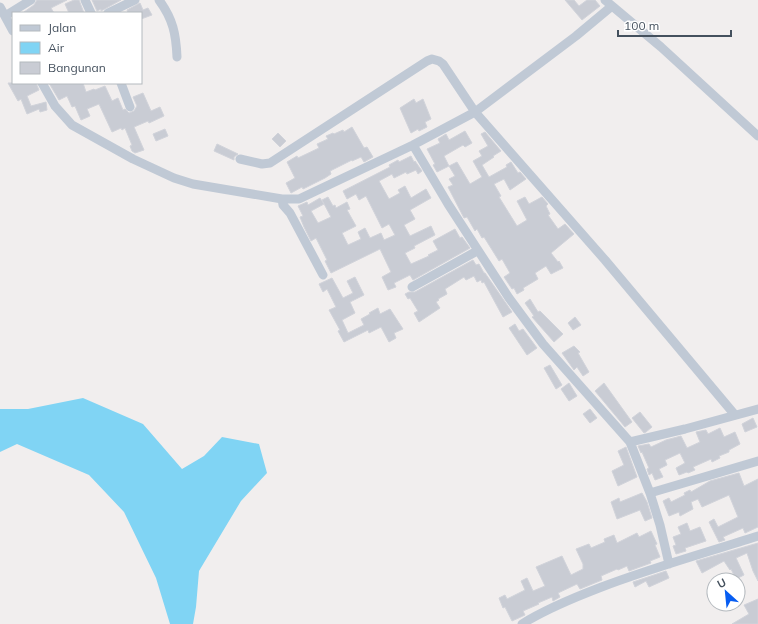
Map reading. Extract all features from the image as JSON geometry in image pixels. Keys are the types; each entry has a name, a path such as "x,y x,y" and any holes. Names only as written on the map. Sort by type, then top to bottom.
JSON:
{"street":[{"path":"5,16 31,0"},
{"path":"85,0 91,12"},
{"path":"110,12 135,0"},
{"path":"159,0 171,21 176,35 177,57"},
{"path":"605,0 661,47 758,136"},
{"path":"43,84 55,106 72,125 133,160 174,178 193,184 282,199 299,199 413,146 478,110 576,36 612,6"},
{"path":"0,7 12,29"},
{"path":"240,159 262,164 274,161 432,59 439,61 443,64 478,110 735,415"},
{"path":"121,84 130,107"},
{"path":"413,146 439,191 509,298 543,344 630,442 650,493 660,525 669,564"},
{"path":"282,199 283,205 290,213 323,275"},
{"path":"412,287 477,251"},
{"path":"630,442 758,408"},
{"path":"650,493 758,461"},
{"path":"522,624 586,594 669,564 758,536"}],"water":[{"path":"83,398 143,424 182,469 204,456 222,437 259,444 267,473 241,501 199,571 193,624 170,624 156,578 124,512 89,475 17,444 0,452 0,409 28,409"}],"building":[{"path":"37,0 67,0 51,8 53,12 24,12 34,5"},
{"path":"74,0 79,0 84,12 69,12 65,4"},
{"path":"92,0 121,0 101,11 101,9 97,11"},
{"path":"565,0 574,0 579,6 587,0 595,0 600,6 582,20"},
{"path":"140,3 143,10 148,8 152,15 142,19 142,12 128,12 127,10"},
{"path":"8,83 36,84 39,90 27,96 31,106 46,102 47,110 40,112 39,109 27,114 21,99 18,101"},
{"path":"50,84 83,84 86,92 105,86 112,101 118,98 123,110 125,109 129,113 134,111 137,106 133,97 143,93 151,111 160,107 164,116 149,123 148,121 134,127 144,150 135,153 132,151 130,146 132,145 125,128 112,132 99,104 87,109 90,116 81,120 75,106 72,107 67,96 59,100"},
{"path":"414,99 416,103 423,99 431,119 425,122 427,127 419,131 418,129 411,133 400,108"},
{"path":"352,127 364,148 367,147 373,157 364,162 361,157 352,160 330,171 331,174 325,178 291,193 286,183 295,178 287,162 297,156 298,158 319,148 317,144 328,139 326,136 343,130 344,132"},
{"path":"165,129 168,136 156,141 153,134"},
{"path":"465,131 472,143 465,147 463,145 444,156 449,166 437,172 433,165 435,164 427,149 440,143 438,139 446,134 449,140"},
{"path":"485,132 501,151 482,165 489,177 507,167 506,165 511,162 518,173 520,172 526,179 510,190 504,179 494,184 501,196 499,197 517,226 527,220 517,201 525,197 529,204 542,197 548,204 546,206 550,214 548,215 558,229 565,224 574,234 551,253 558,262 559,261 563,268 551,274 546,266 535,273 538,279 523,288 524,290 517,294 514,288 512,289 504,277 510,273 502,259 499,261 484,237 482,238 477,229 475,231 467,217 464,218 448,187 453,185 449,179 455,176 449,166 457,162 470,184 482,177 473,161 482,156 479,151 488,146 481,134"},
{"path":"278,133 286,141 280,147 272,139"},
{"path":"217,144 238,154 234,157 234,160 214,151"},
{"path":"411,156 422,171 418,174 416,170 407,174 406,172 394,178 392,174 379,181 389,199 400,193 398,190 405,186 411,198 426,189 431,198 410,210 415,219 404,225 410,236 431,226 435,235 414,246 415,248 405,253 411,264 438,250 433,241 455,229 460,238 462,237 470,248 413,280 410,275 394,283 396,287 388,290 382,277 391,272 380,249 331,273 325,261 327,260 316,238 311,241 304,227 300,217 303,216 298,206 307,202 308,205 320,198 324,204 311,211 318,223 331,217 322,200 328,197 333,206 335,205 336,208 347,202 350,209 347,210 356,226 342,233 348,245 361,239 358,232 365,228 370,238 381,233 384,240 395,235 389,224 382,228 366,196 359,200 356,194 347,199 343,191 390,167 389,165 398,160 399,162"},
{"path":"473,260 476,265 479,264 512,312 503,317 484,282 482,283 481,280 477,282 474,276 466,280 464,277 445,289 447,294 438,299 439,300 436,302 440,308 419,322 414,313 418,311 410,298 408,299 405,294 415,292"},
{"path":"355,277 364,295 350,302 355,313 342,320 348,333 364,325 361,319 370,314 369,313 378,308 380,314 390,309 403,329 394,333 396,338 389,342 381,327 369,333 368,330 344,342 338,331 340,330 329,310 336,307 327,289 323,292 319,284 332,278 343,298 353,293 347,281"},
{"path":"530,299 538,312 540,311 563,334 554,342 532,317 534,316 525,303"},
{"path":"575,317 581,325 573,330 568,323"},
{"path":"515,324 519,331 523,329 537,348 527,355 509,328"},
{"path":"574,346 580,352 578,353 589,372 583,376 577,367 574,370 562,353"},
{"path":"550,365 562,385 556,389 544,368"},
{"path":"569,383 577,396 569,401 561,389"},
{"path":"604,383 632,422 625,427 595,391"},
{"path":"590,409 597,418 590,423 583,414"},
{"path":"640,412 652,427 644,433 632,418"},
{"path":"753,418 757,427 745,432 742,424"},
{"path":"720,428 724,437 735,432 740,444 729,450 729,452 719,456 720,458 712,462 711,459 693,467 695,470 679,475 676,468 685,463 680,453 665,460 667,465 659,469 663,477 655,480 652,473 649,475 647,469 649,468 638,446 649,444 651,447 666,440 681,436 687,448 700,442 696,432 706,430 708,434"},
{"path":"626,447 637,477 618,486 612,471 624,465 618,451"},
{"path":"739,473 744,486 758,479 758,527 745,533 743,528 723,537 725,540 719,542 709,522 714,519 718,527 738,517 729,495 702,507 698,499 691,502 693,509 680,516 679,512 669,516 663,501 669,498 671,502 685,495 684,493 690,490 691,492 710,481"},
{"path":"642,493 647,502 652,518 645,521 640,510 617,519 611,502 619,498 620,502"},
{"path":"687,523 690,531 700,527 706,541 685,548 686,551 676,554 673,546 676,545 673,537 681,534 678,527"},
{"path":"651,531 657,544 655,545 660,557 650,561 651,563 629,571 627,566 618,570 617,569 601,576 602,580 580,589 577,584 558,593 560,597 553,601 552,597 523,611 525,615 512,621 505,607 503,608 499,598 505,595 507,599 525,590 521,581 527,578 533,591 545,586 536,567 562,556 571,575 583,569 583,564 576,549 589,544 591,548 605,542 604,539 614,535 617,543 637,533 639,537"},
{"path":"758,543 758,581 747,553 736,558 743,572 732,572 724,561 702,573 696,561"},
{"path":"666,571 669,578 649,587 646,581 635,587 633,582"},
{"path":"758,599 758,624 732,624 749,614 746,609 746,604"}]}
